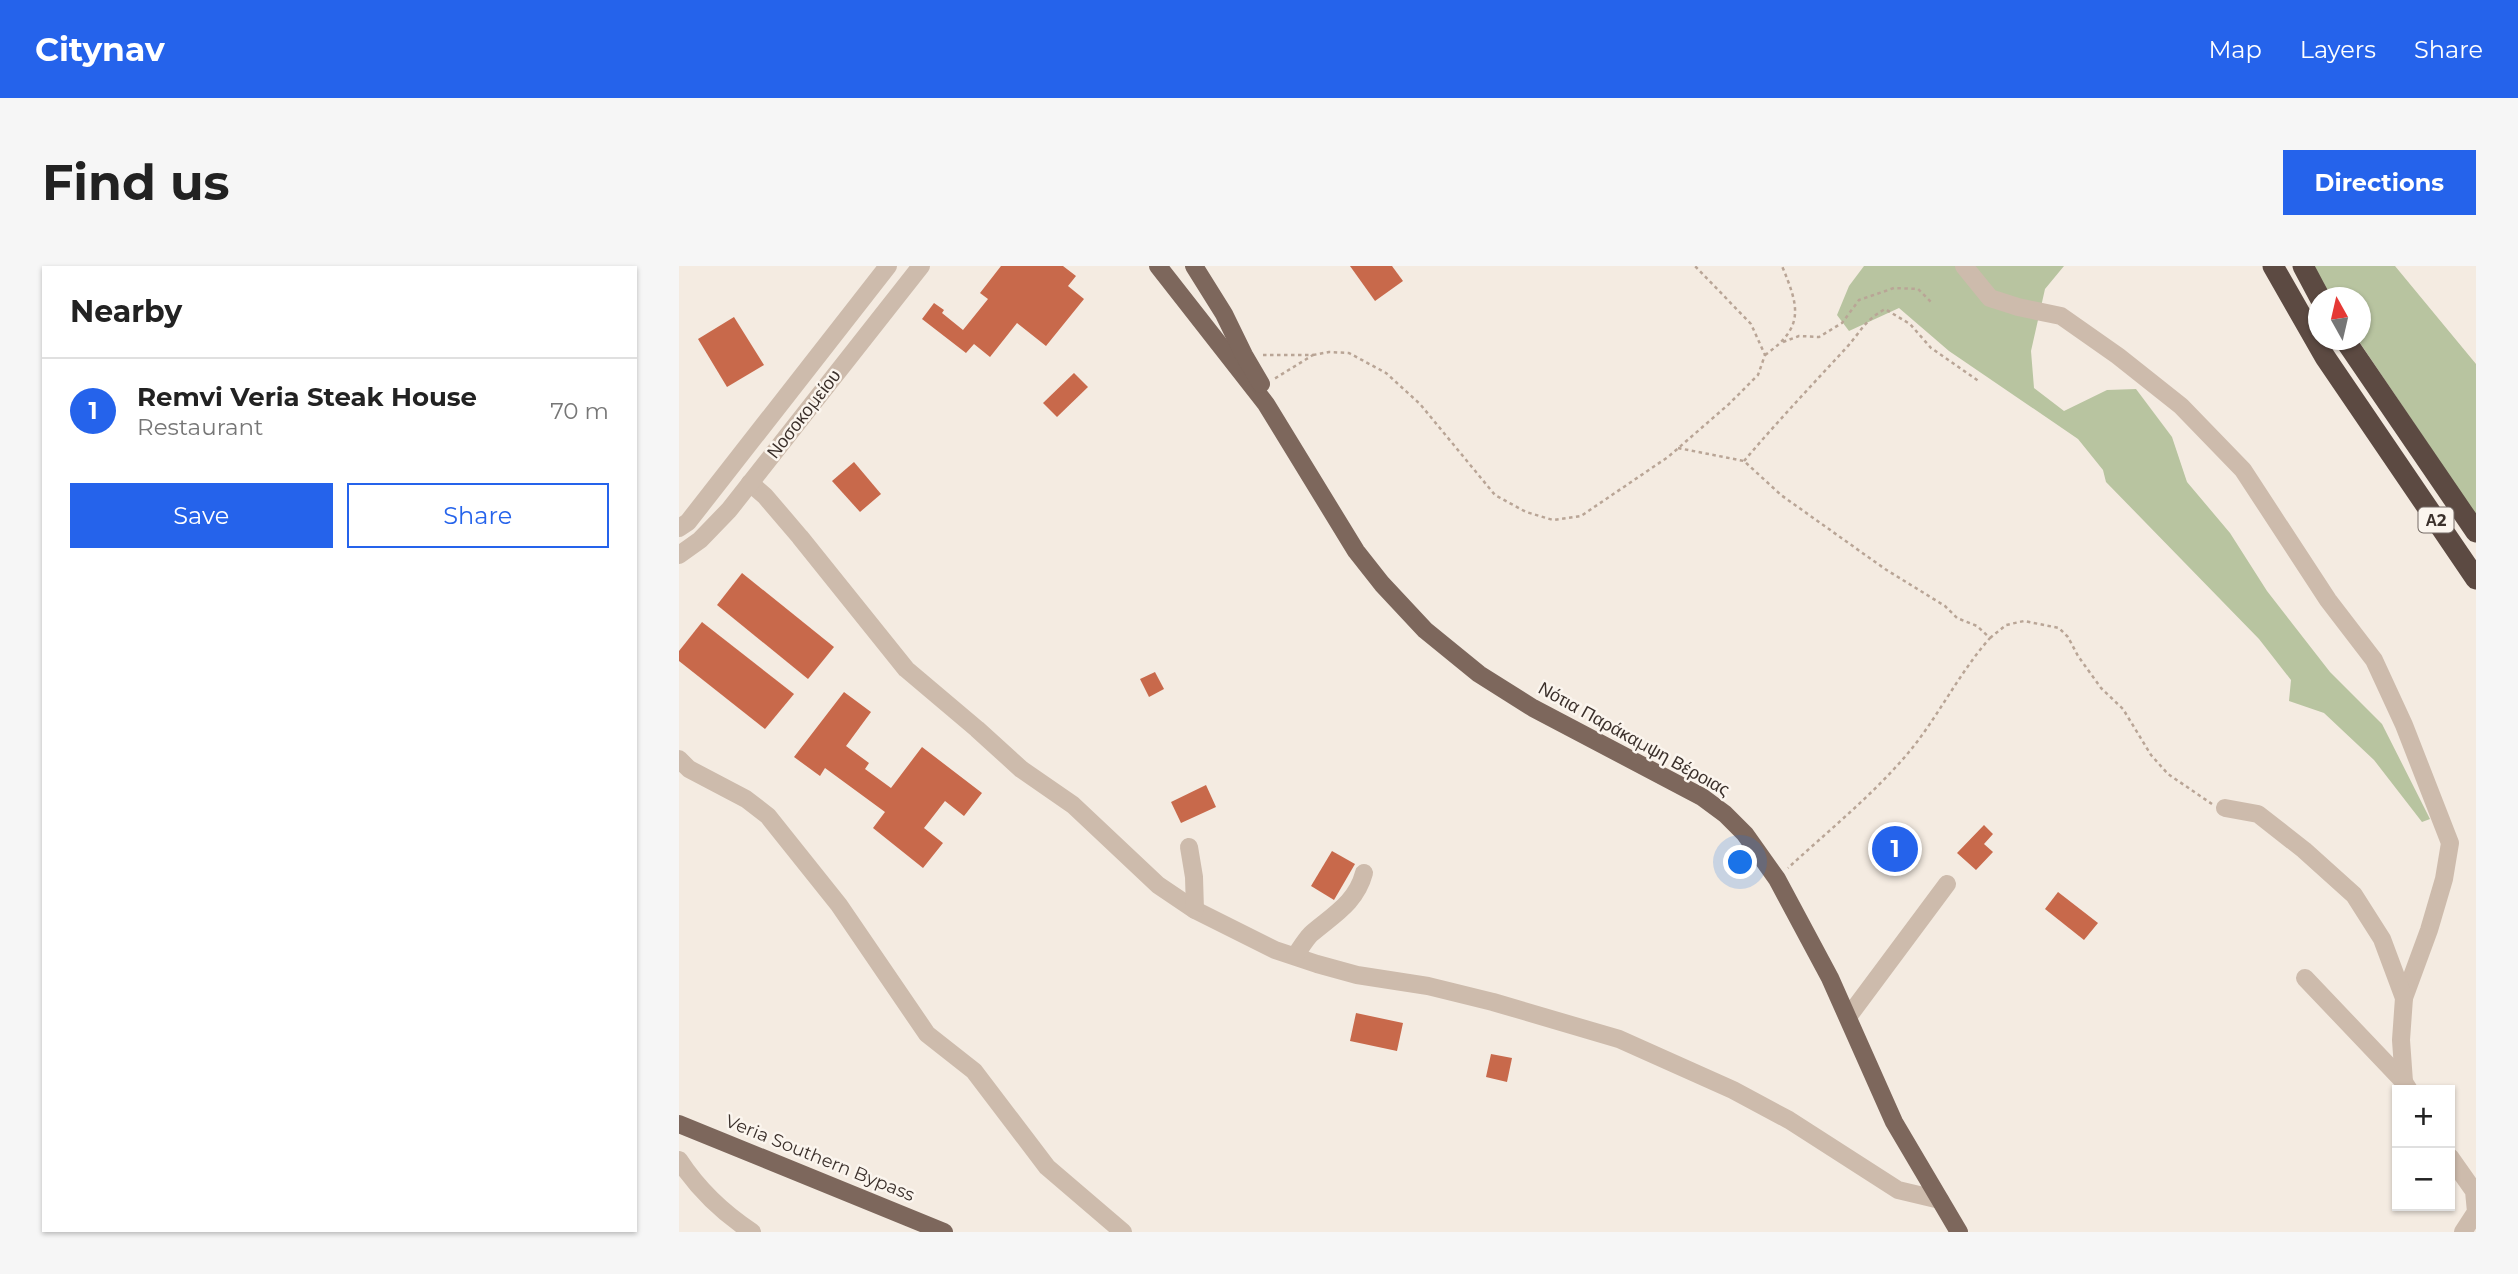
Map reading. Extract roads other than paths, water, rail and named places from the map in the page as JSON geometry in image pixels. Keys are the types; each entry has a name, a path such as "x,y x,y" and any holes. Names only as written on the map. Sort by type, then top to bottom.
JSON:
{"highway":[{"name":"Α2","path":"2273,266 2325,357 2476,579"},
{"path":"2302,266 2314,287"},
{"name":"Α2","path":"2352,350 2476,532"}],"main road":[{"name":"Νότια Παράκαμψη Βέροιας","path":"1158,266 1264,395"},
{"name":"Νότια Παράκαμψη Βέροιας","path":"1194,266 1224,314 1264,395 1356,551 1382,584 1425,630 1479,674 1533,708 1702,797 1725,814 1745,834 1777,878 1830,978 1894,1122 1959,1232"},
{"name":"Veria Southern Bypass","path":"679,1124 944,1232"}],"street":[{"name":"Νοσοκομείου","path":"679,528 688,522 888,266"},
{"name":"Νοσοκομείου","path":"679,555 700,540 729,510 921,266"},
{"path":"1964,266 1990,298 2061,317 2118,356 2181,405 2243,470 2328,600 2374,660 2404,725 2450,843 2444,879 2433,918 2404,998 2401,1040 2407,1085"},
{"path":"750,483 783,516 906,669 1021,769 1073,805 1158,885 1195,910 1275,950 1357,975 1429,986 1619,1039 1744,1096 1789,1120 1898,1190 1940,1200"},
{"path":"679,759 689,769 746,799 768,816 839,905 927,1034 974,1071 1047,1167 1123,1232"},
{"path":"2225,808 2258,814 2304,850 2354,895 2382,939 2404,998"},
{"path":"1189,847 1194,877 1195,910"},
{"path":"1295,956 1309,936 1341,911 1360,888 1364,873"},
{"path":"1848,1017 1947,884"},
{"path":"2305,978 2406,1085"},
{"path":"679,1160 707,1196 752,1232"},
{"path":"2455,1164 2474,1191 2476,1212 2463,1232"}],"place":[{"name":"Remvi Veria Steak House","path":"1895,849"}]}
